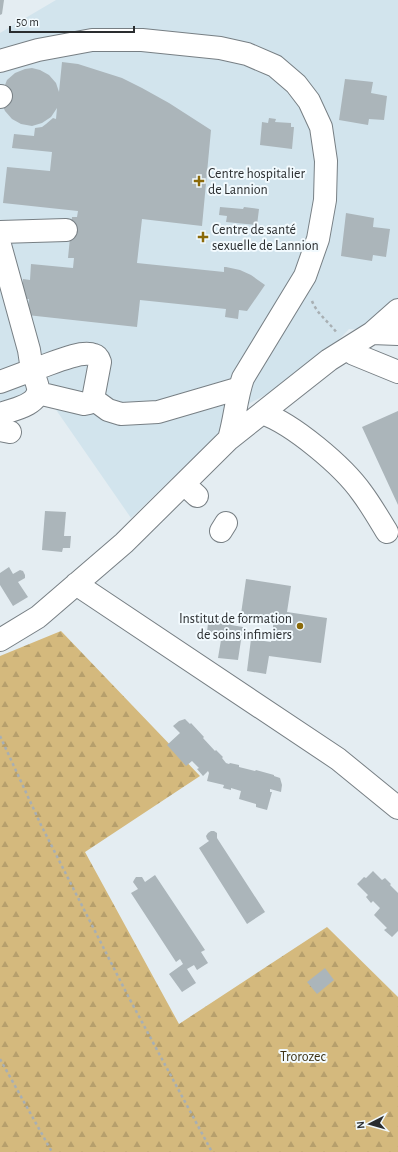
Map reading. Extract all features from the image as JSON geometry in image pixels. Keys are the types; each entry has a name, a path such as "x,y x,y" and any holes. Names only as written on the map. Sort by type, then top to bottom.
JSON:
{"street":[{"path":"0,61 38,50 92,40 142,40 220,48 247,54 275,66 296,84 309,101 321,127 326,161 325,200 318,239 303,280 243,378 229,440"},
{"path":"0,232 66,230"},
{"path":"0,245 38,388 38,393 32,403 3,425"},
{"path":"0,640 38,616 124,543 191,490 229,440 329,360 372,333 398,310"},
{"path":"372,333 398,334"},
{"path":"347,349 354,354 398,372"},
{"path":"0,382 76,354 94,354 98,357 100,362 102,411"},
{"path":"38,393 84,404 89,403 102,411 121,414 158,412 240,388"},
{"path":"262,413 272,416 307,440 341,469 362,492 387,532"},
{"path":"76,584 338,759 398,808"}],"path":[{"path":"303,280 314,309 334,328 347,349"},
{"path":"0,736 41,825 128,996 212,1152"},
{"path":"0,1059 52,1152"}],"shaded area":[{"name":"Centre hospitalier de Lannion","path":"56,0 398,0 398,332 349,329 307,373 250,403 131,518 43,391 0,421 0,33"}],"green space":[{"name":"Trorozec","path":"61,631 200,776 85,852 179,1024 327,927 398,997 398,1152 0,1152 0,656"}],"building":[{"path":"0,0 4,0 2,14 0,15"},
{"path":"62,62 78,64 122,78 169,103 211,130 202,226 142,219 137,263 224,272 224,267 226,267 240,270 251,275 265,285 247,311 239,310 238,319 225,317 226,309 140,300 137,327 27,315 29,299 21,299 23,279 30,280 31,264 73,268 74,258 68,258 72,217 77,217 78,211 3,203 7,167 50,171 52,152 12,148 14,134 34,136 35,128 42,127 53,118 56,119 57,108 51,117 42,123 32,126 21,124 12,119 5,111 2,104 3,90 7,80 15,73 32,68 49,75 56,83 59,92"},
{"path":"345,79 373,82 371,93 387,96 384,120 369,119 368,125 339,120"},
{"path":"269,118 276,119 275,122 291,123 291,127 294,127 292,149 260,145 262,122 268,123"},
{"path":"220,207 243,209 244,207 259,209 257,225 226,222 227,216 219,215"},
{"path":"346,213 374,218 373,227 390,229 386,257 373,255 372,261 341,256"},
{"path":"398,411 398,505 362,427"},
{"path":"45,511 66,512 64,536 71,536 70,548 63,548 62,552 42,550"},
{"path":"9,567 13,574 20,570 23,571 25,578 18,582 28,597 13,606 0,585 0,573"},
{"name":"Institut de formation de soins infimiers","path":"246,579 291,586 287,612 327,618 321,663 269,656 266,674 247,671 251,639 271,642 274,619 241,614"},
{"path":"209,615 232,618 231,625 243,627 238,660 218,658 222,634 207,632"},
{"path":"185,719 190,724 191,723 215,751 216,750 223,757 222,758 226,763 239,765 239,767 256,770 280,778 282,785 281,792 270,789 270,792 272,792 267,810 256,807 256,804 239,799 241,791 231,788 231,790 223,788 224,785 207,781 208,771 203,776 197,769 199,768 192,761 186,766 167,745 180,733 173,726 179,721"},
{"path":"211,831 217,833 217,838 265,912 247,924 199,848 209,841 206,836"},
{"path":"373,871 382,880 385,878 398,893 398,931 392,937 384,930 387,928 374,915 380,908 373,901 371,903 366,897 368,895 357,884"},
{"path":"155,875 205,950 201,952 208,963 197,970 194,965 187,969 196,983 182,992 169,974 183,964 180,959 176,962 131,893 138,889 133,882 136,877 142,877 145,882"},
{"path":"325,968 334,980 317,994 307,982"}],"place":[{"name":"Centre hospitalier de Lannion","path":"199,181"},
{"name":"Centre de santé sexuelle de Lannion","path":"203,237"},
{"name":"Institut de formation de soins infimiers","path":"300,626"}]}
